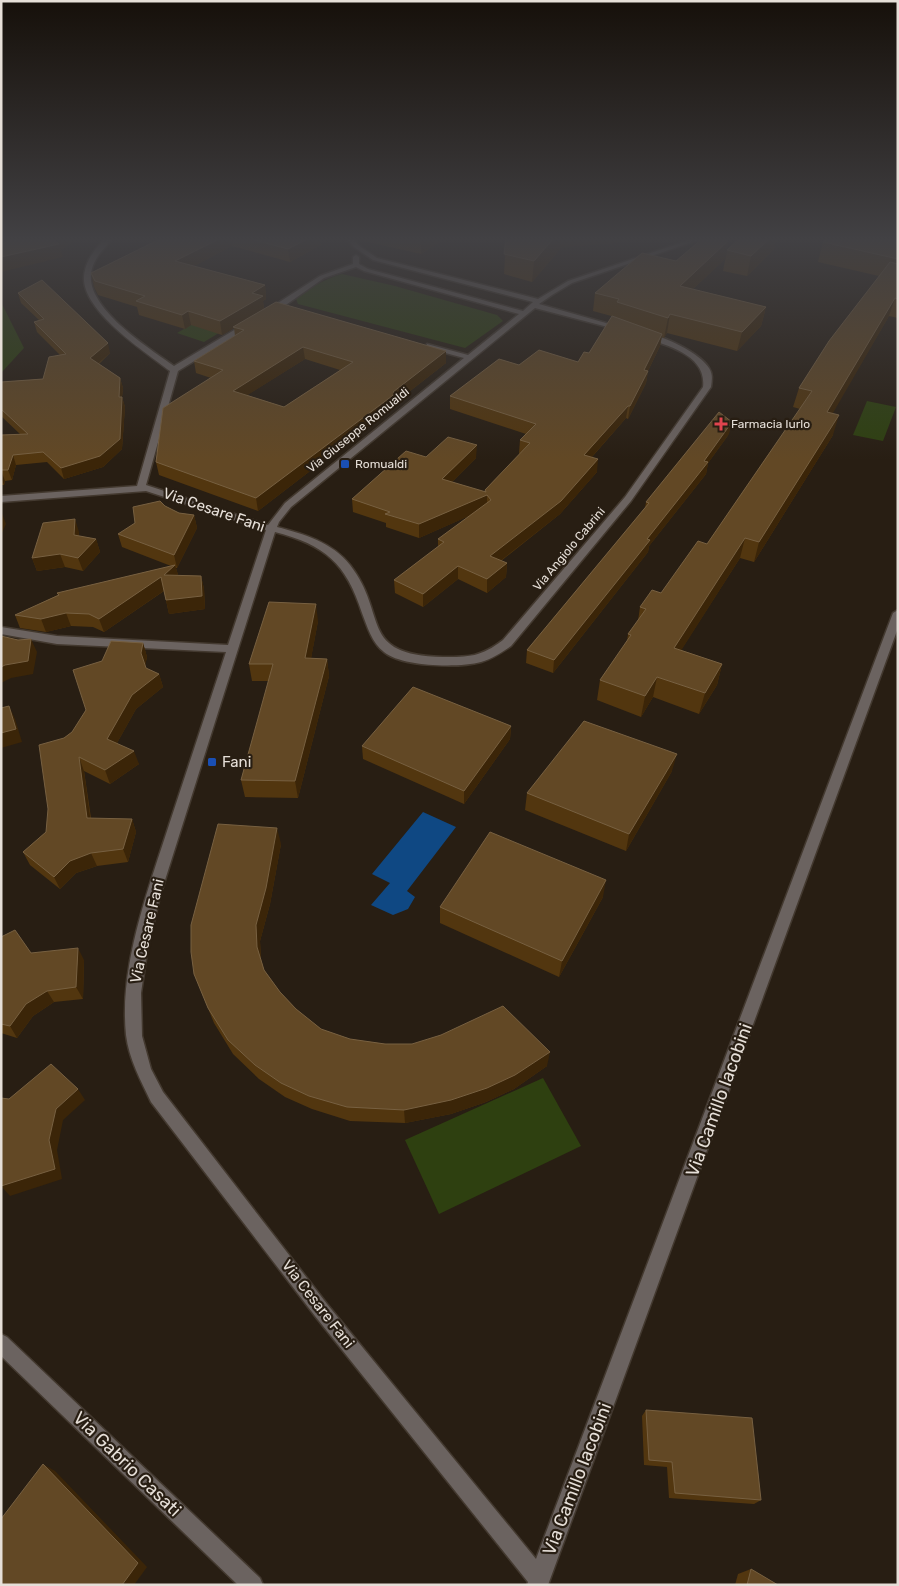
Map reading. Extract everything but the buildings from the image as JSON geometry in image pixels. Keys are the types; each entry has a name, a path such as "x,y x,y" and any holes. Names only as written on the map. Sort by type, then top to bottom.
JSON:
{"street":[{"path":"105,312 137,343 174,370"},
{"path":"266,315 271,312"},
{"name":"Via Angiolo Cabrini","path":"271,528 312,540 341,560 362,596 377,639 397,655 421,660 468,661 490,655 507,643 628,498 709,382 708,373 698,361 678,348 647,336 566,312"},
{"name":"Via Giuseppe Romualdi","path":"271,528 276,516 288,505 523,313"},
{"path":"141,487 174,370 257,320"},
{"path":"422,344 468,357"},
{"name":"Via Cesare Fani","path":"1,499 141,487 271,528 148,913 134,993 134,1036 139,1057 149,1084 172,1118 247,1211 321,1310 538,1582"},
{"name":"Via Camillo Iacobini","path":"538,1582 631,1336 898,613"},
{"path":"1,630 57,640 233,649"},
{"name":"Via Gabrio Casati","path":"1,1343 253,1585"}],"green space":[{"path":"1,312 6,312 24,348 1,373"},
{"path":"213,312 242,319 204,342 177,333"},
{"path":"328,312 486,312 497,315 503,321 465,348"},
{"path":"867,401 896,407 883,441 853,435"},
{"path":"543,1078 581,1146 439,1214 405,1140"}],"water":[{"path":"423,812 456,827 407,891 415,897 408,909 393,915 371,905 390,883 372,874"}],"place":[{"name":"Farmacia Iurlo","path":"721,424"},
{"name":"Romualdi","path":"345,464"},
{"name":"Fani","path":"212,762"}]}
